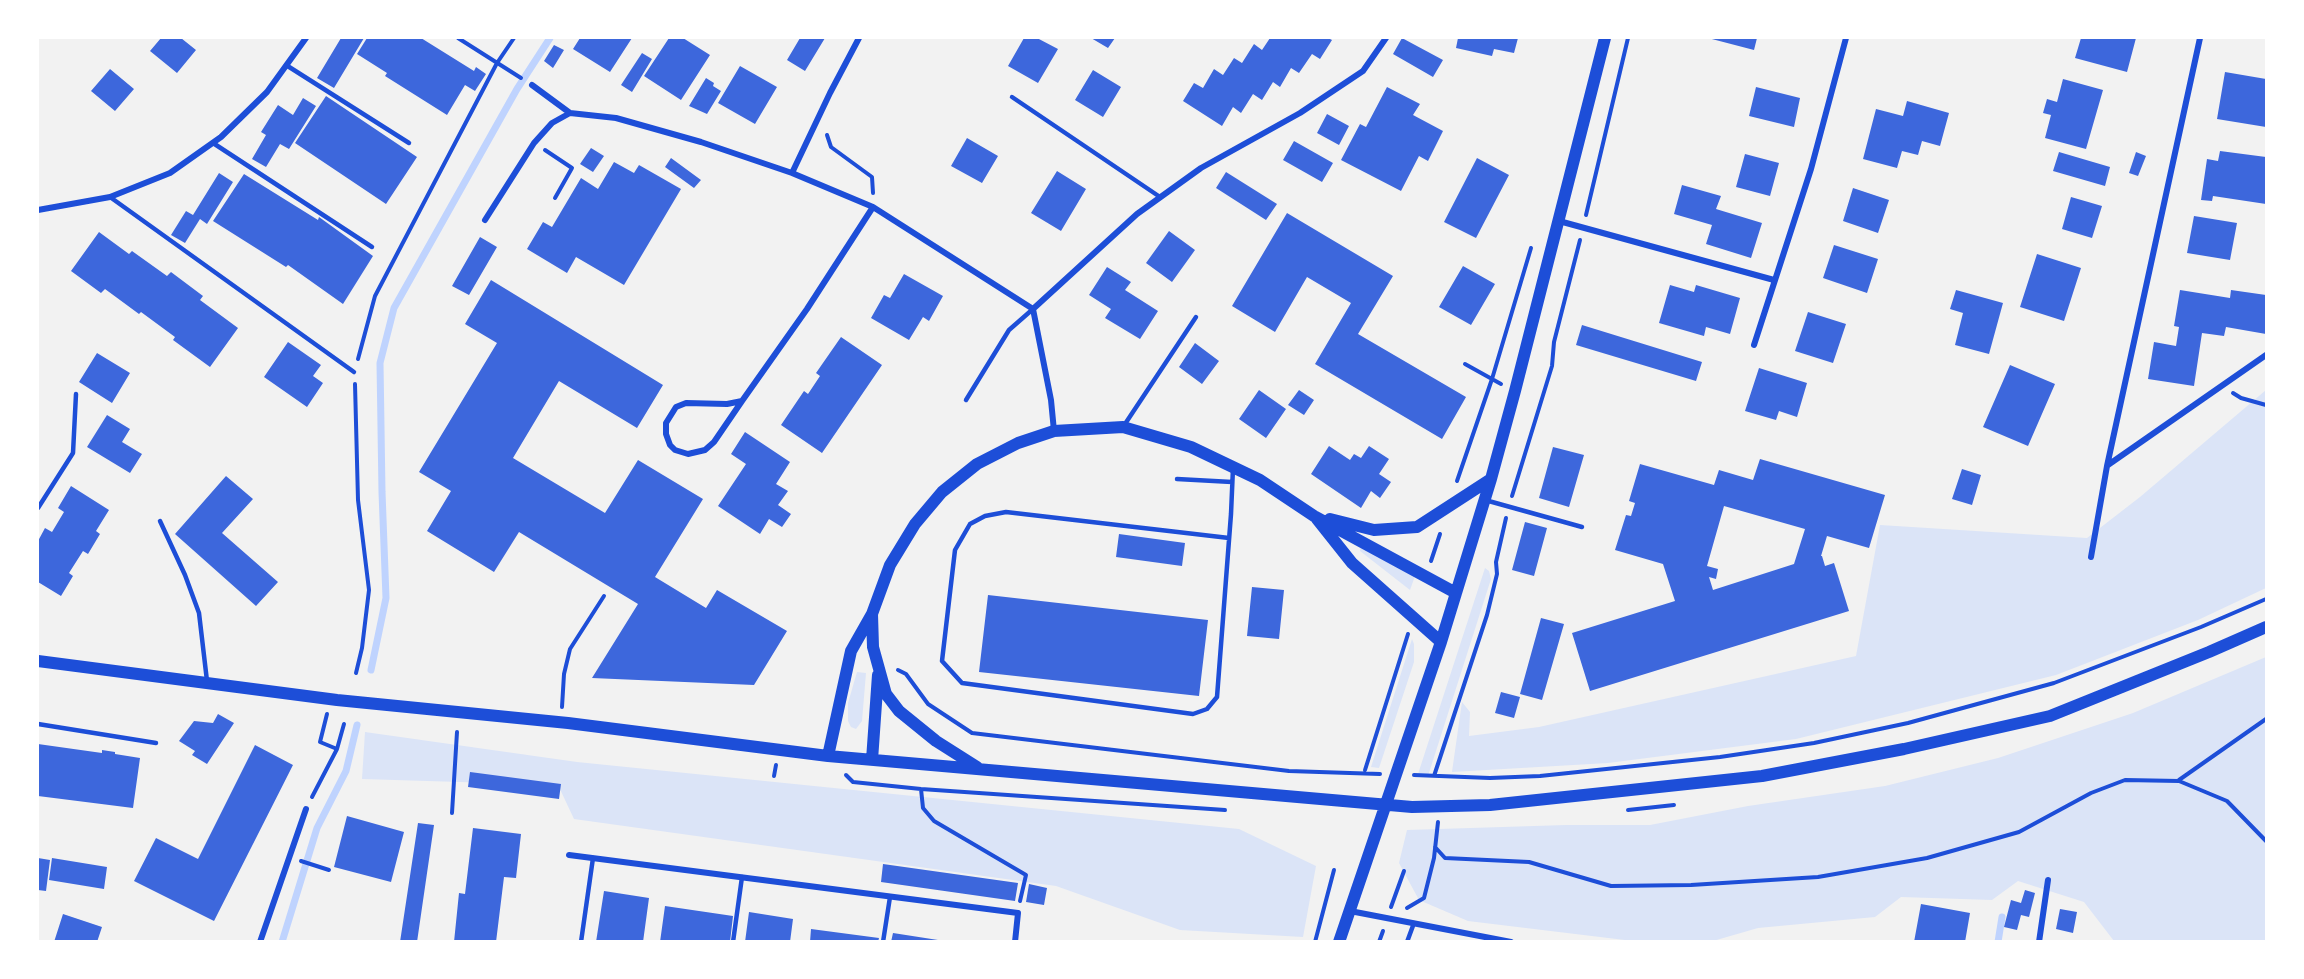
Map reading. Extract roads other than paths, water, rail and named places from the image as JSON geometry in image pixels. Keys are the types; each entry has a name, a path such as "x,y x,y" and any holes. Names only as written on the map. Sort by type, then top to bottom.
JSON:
{"main road":[{"path":"1339,942 1441,642 1485,500 1605,38"},
{"path":"828,756 851,651 872,614 890,565 915,524 942,492 977,464 1018,443 1054,431 1124,427 1191,447 1260,480 1314,516 1456,593"},
{"path":"1314,516 1374,530 1416,527 1491,479"},
{"path":"1314,516 1352,563 1441,642"},
{"path":"872,614 873,646 886,694 899,711 936,741 980,769"},
{"path":"38,661 348,701 568,723 828,756 1412,807 1490,805 1762,776 1904,750 2050,716 2266,627"},
{"path":"872,760 879,667"}],"street":[{"path":"38,210 110,197 170,173 213,143 267,92 306,38"},
{"path":"792,173 859,38"},
{"path":"1033,309 1137,214 1160,197 1201,168 1300,113 1363,71 1386,38"},
{"path":"1754,345 1811,169 1845,38"},
{"path":"2091,557 2107,465 2200,38"},
{"path":"532,85 570,113 616,118 701,142 792,173 873,207 1033,309 1051,400 1054,431"},
{"path":"485,220 534,143 552,123 570,113"},
{"path":"742,401 727,404 699,402 680,404 672,410 666,423 666,434 670,445 675,450 688,454 705,450 714,442 807,309 873,207"},
{"path":"1559,221 1774,280"},
{"path":"2107,465 2266,355"},
{"path":"260,942 306,809"},
{"path":"570,855 1018,913 1015,942"},
{"path":"2039,942 2048,880"},
{"path":"1349,911 1510,941"}],"lane":[{"path":"286,65 409,143"},
{"path":"1012,97 1160,197"},
{"path":"213,143 372,247"},
{"path":"110,197 354,372"},
{"path":"966,400 1009,330 1033,309"},
{"path":"1124,427 1196,317"},
{"path":"38,508 73,453 76,394"},
{"path":"1228,538 1006,512 985,516 970,524 955,550 942,661 962,683 1193,714 1207,709 1216,697 1228,538 1233,466"},
{"path":"1177,479 1232,482"},
{"path":"1485,500 1582,527"},
{"path":"160,521 185,575 199,613 208,683"},
{"path":"38,724 156,743"},
{"path":"581,942 593,858"},
{"path":"734,942 742,878"},
{"path":"883,942 890,897"},
{"path":"1407,942 1414,923"}],"waterway":[{"path":"371,670 386,598 380,363 394,308 517,89 550,38"},
{"path":"282,942 317,828 346,771 357,725"},
{"path":"1998,942 2002,917"}]}
